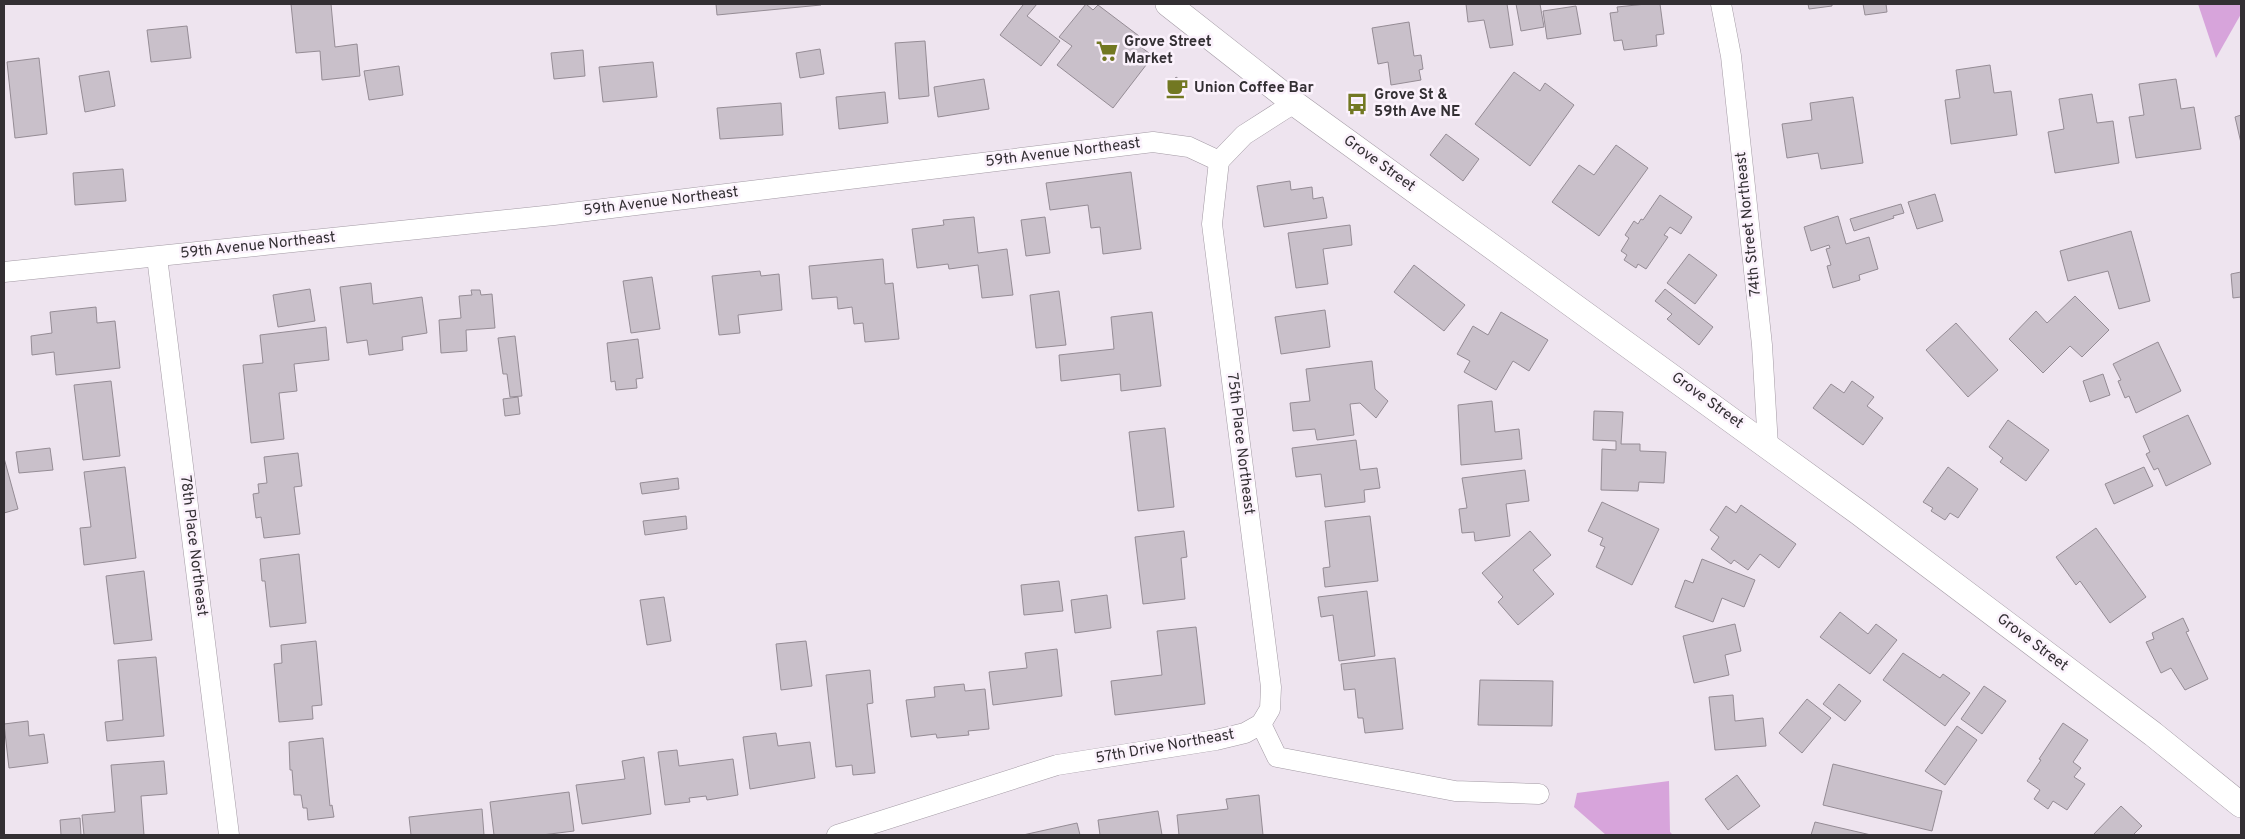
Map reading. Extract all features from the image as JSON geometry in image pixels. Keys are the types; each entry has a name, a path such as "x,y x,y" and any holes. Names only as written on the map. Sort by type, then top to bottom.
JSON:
{"street":[{"name":"Grove Street","path":"1168,4 1294,103 1768,446 2153,734 2241,806"},
{"name":"74th Street Northeast","path":"1721,4 1731,56 1762,345 1768,446"},
{"path":"1219,161 1244,135 1294,103"},
{"name":"59th Avenue Northeast","path":"4,272 564,214 1153,142 1189,147 1219,161"},
{"name":"75th Place Northeast","path":"1219,161 1212,224 1271,687 1270,709 1261,724"},
{"name":"78th Place Northeast","path":"157,257 230,835"},
{"path":"1261,724 1277,757 1455,791 1539,794"},
{"name":"57th Drive Northeast","path":"837,835 1057,765 1216,740 1245,733 1261,724"}],"shaded area":[{"path":"2198,4 2241,4 2241,14 2216,58"},
{"path":"1669,781 1670,832 1673,835 1606,835 1574,807 1577,793"}],"building":[{"path":"291,4 331,4 335,47 357,44 360,76 322,80 320,51 296,53"},
{"path":"716,4 821,4 821,5 717,15"},
{"path":"1022,4 1037,4 1027,16 1060,41 1041,66 1000,35"},
{"name":"Grove Street Market","path":"1086,4 1093,10 1098,5 1139,36 1134,42 1153,56 1113,108 1057,65 1072,46 1059,37"},
{"path":"1466,4 1507,4 1513,45 1490,48 1484,20 1468,22"},
{"path":"1516,4 1540,4 1544,27 1521,31"},
{"path":"1660,4 1664,34 1656,35 1657,46 1624,50 1622,40 1614,41 1610,13 1618,12 1617,7"},
{"path":"1808,4 1832,4 1832,6 1809,9"},
{"path":"1863,4 1886,4 1887,12 1865,15"},
{"path":"1576,6 1581,34 1547,39 1543,11"},
{"path":"1409,22 1414,56 1421,55 1423,69 1419,70 1421,80 1391,85 1388,62 1378,64 1372,28"},
{"path":"187,26 191,58 151,62 147,30"},
{"path":"925,41 929,96 899,99 895,43"},
{"path":"820,49 824,74 800,78 796,53"},
{"path":"583,50 585,76 554,79 551,53"},
{"path":"39,58 47,134 15,138 7,62"},
{"path":"653,62 657,97 603,102 599,67"},
{"path":"1990,65 1994,93 2011,91 2017,135 1951,144 1945,100 1960,98 1956,70"},
{"path":"399,66 403,95 369,100 364,71"},
{"path":"109,71 115,106 85,112 79,76"},
{"path":"1514,72 1540,91 1545,83 1574,105 1530,166 1475,124"},
{"name":"Union Coffee Bar","path":"1176,77 1187,85 1178,99 1167,91"},
{"path":"984,79 989,109 938,117 934,87"},
{"path":"2176,79 2181,109 2194,107 2201,149 2136,158 2129,117 2144,115 2139,84"},
{"path":"885,92 888,123 839,129 836,97"},
{"path":"2092,94 2097,123 2113,121 2119,163 2055,173 2048,132 2064,129 2059,99"},
{"path":"1853,97 1863,163 1821,169 1818,153 1787,158 1782,124 1812,120 1810,103"},
{"path":"781,103 783,135 720,139 717,108"},
{"path":"2241,115 2241,143 2235,117"},
{"path":"1446,134 1479,159 1463,181 1430,155"},
{"path":"1616,145 1648,168 1599,236 1552,202 1579,165 1594,175"},
{"path":"123,169 126,201 75,205 73,173"},
{"path":"1131,172 1141,249 1103,254 1100,227 1091,228 1088,205 1050,210 1046,183"},
{"path":"1290,181 1291,190 1312,187 1313,199 1323,197 1327,218 1264,227 1257,186"},
{"path":"1935,194 1943,221 1917,229 1908,202"},
{"path":"1660,195 1692,217 1681,234 1670,227 1664,235 1668,237 1646,269 1638,264 1636,268 1624,260 1627,255 1621,251 1629,238 1625,235 1634,221 1638,224 1641,219 1643,220"},
{"path":"1901,204 1904,213 1854,231 1850,219"},
{"path":"1838,216 1846,244 1869,237 1878,269 1859,275 1860,280 1833,288 1827,266 1831,265 1826,249 1830,248 1829,245 1811,251 1804,227"},
{"path":"974,217 978,253 1007,249 1013,295 982,298 978,265 949,269 948,264 917,268 912,229 944,225 943,220"},
{"path":"1045,217 1050,253 1026,256 1021,220"},
{"path":"1350,225 1352,245 1323,249 1328,284 1296,288 1288,233"},
{"path":"2131,231 2150,301 2119,309 2108,271 2068,281 2060,251"},
{"path":"1689,254 1717,275 1695,304 1667,283"},
{"path":"883,259 885,284 893,283 899,339 865,342 863,323 854,324 852,307 838,309 837,297 812,299 809,266"},
{"path":"1414,265 1465,305 1444,331 1394,292"},
{"path":"760,271 761,276 779,274 782,310 738,315 740,333 719,335 712,276"},
{"path":"2241,272 2241,297 2233,298 2231,274"},
{"path":"652,277 660,329 631,333 623,281"},
{"path":"371,283 373,304 422,297 427,333 402,337 403,350 369,355 367,340 347,343 340,287"},
{"path":"310,289 315,321 278,327 273,295"},
{"path":"1665,289 1713,327 1699,345 1667,319 1672,314 1655,301"},
{"path":"471,290 480,290 481,295 492,294 495,328 466,330 467,351 441,353 439,320 461,318 459,296 472,295"},
{"path":"1059,291 1066,345 1036,348 1030,295"},
{"path":"2075,296 2109,330 2082,357 2070,346 2043,373 2009,339 2036,311 2047,323"},
{"path":"96,307 97,323 115,321 120,368 56,375 54,352 32,355 31,336 52,333 50,312"},
{"path":"1325,310 1330,347 1281,354 1275,317"},
{"path":"1152,312 1161,386 1121,391 1120,374 1061,381 1059,355 1114,349 1111,317"},
{"path":"1501,312 1548,340 1529,371 1513,361 1496,390 1464,372 1470,361 1457,354 1473,326 1488,335"},
{"path":"1956,323 1998,370 1968,397 1926,350"},
{"path":"326,327 329,360 294,364 297,391 279,393 284,439 251,443 243,365 263,363 260,335"},
{"path":"515,336 522,396 510,397 507,374 503,374 498,338"},
{"path":"638,339 643,378 636,379 637,388 616,390 615,381 611,382 607,343"},
{"path":"2158,342 2181,391 2136,413 2129,396 2125,398 2118,381 2121,380 2113,364"},
{"path":"1372,361 1375,389 1388,401 1376,418 1360,403 1350,404 1354,435 1317,440 1315,429 1293,431 1290,403 1310,401 1306,369"},
{"path":"2103,374 2110,395 2090,402 2083,381"},
{"path":"111,381 120,456 83,460 74,385"},
{"path":"1852,381 1874,397 1867,406 1883,418 1863,445 1813,408 1831,384 1844,393"},
{"path":"518,397 520,414 505,416 503,399"},
{"path":"1492,401 1495,432 1519,429 1522,459 1461,465 1458,405"},
{"path":"1594,411 1623,412 1621,444 1640,444 1640,451 1666,452 1664,483 1639,482 1638,491 1601,490 1602,449 1616,450 1616,441 1593,440"},
{"path":"2188,415 2211,464 2166,486 2158,468 2154,470 2146,454 2150,452 2143,436"},
{"path":"2008,420 2049,450 2026,481 2000,462 2003,458 1989,447"},
{"path":"1165,428 1174,507 1138,511 1129,432"},
{"path":"1356,440 1360,470 1377,468 1380,488 1364,490 1365,502 1325,507 1321,474 1296,477 1292,448"},
{"path":"50,448 53,470 19,473 16,452"},
{"path":"298,453 302,486 294,487 300,534 264,538 261,517 256,518 253,494 259,493 258,484 267,483 264,457"},
{"path":"4,458 18,509 4,513"},
{"path":"125,467 136,558 84,565 80,528 91,527 84,472"},
{"path":"1948,467 1978,489 1958,518 1950,513 1945,520 1931,511 1933,508 1923,502"},
{"path":"2144,467 2153,486 2114,504 2105,484"},
{"path":"1525,470 1529,501 1506,504 1510,536 1475,541 1474,532 1462,533 1459,509 1467,508 1462,478"},
{"path":"678,478 679,489 642,494 640,483"},
{"path":"1602,502 1659,529 1632,585 1596,567 1605,547 1600,545 1603,538 1588,531"},
{"path":"1741,505 1796,544 1779,568 1760,554 1748,570 1734,560 1731,564 1711,549 1719,537 1710,530 1726,506 1736,513"},
{"path":"686,516 687,529 645,535 643,521"},
{"path":"1370,516 1378,581 1325,587 1323,568 1330,567 1325,521"},
{"path":"2096,528 2146,597 2110,623 2080,581 2076,585 2056,557"},
{"path":"1184,531 1187,557 1181,558 1185,599 1143,604 1135,537"},
{"path":"1530,531 1551,555 1533,570 1554,594 1518,625 1498,602 1503,597 1482,573"},
{"path":"299,554 306,623 270,627 265,581 262,581 260,559"},
{"path":"1702,559 1755,580 1744,607 1722,598 1713,622 1675,607 1685,580 1693,583"},
{"path":"144,571 152,640 114,644 106,576"},
{"path":"1059,581 1063,611 1024,615 1021,585"},
{"path":"1367,591 1375,656 1339,661 1333,615 1321,617 1318,597"},
{"path":"1107,595 1111,628 1075,633 1071,600"},
{"path":"664,597 671,641 647,645 640,600"},
{"path":"1840,612 1868,634 1876,624 1897,640 1870,674 1820,637"},
{"path":"2183,618 2189,631 2186,632 2208,679 2185,690 2171,668 2161,673 2146,642 2154,639 2152,633"},
{"path":"1735,624 1741,651 1725,655 1729,675 1694,683 1683,636"},
{"path":"1196,627 1205,704 1115,715 1111,681 1162,675 1157,631"},
{"path":"316,641 322,705 312,706 313,719 279,722 274,664 282,663 281,645"},
{"path":"806,641 812,686 781,690 776,644"},
{"path":"1057,649 1062,696 993,705 989,672 1027,668 1025,653"},
{"path":"1903,653 1940,678 1943,674 1970,693 1945,726 1883,680"},
{"path":"156,657 164,736 107,741 105,722 123,720 118,660"},
{"path":"1395,658 1403,729 1365,733 1363,718 1358,718 1355,689 1344,690 1341,664"},
{"path":"870,670 873,703 867,704 875,773 853,775 852,765 836,767 826,675"},
{"path":"1480,680 1553,681 1552,726 1478,725"},
{"path":"964,684 965,691 985,689 989,729 968,731 969,735 937,738 936,734 911,737 906,700 935,697 934,687"},
{"path":"1839,684 1861,701 1845,721 1823,704"},
{"path":"1984,686 2006,701 1982,734 1961,719"},
{"path":"1733,695 1735,721 1763,718 1766,746 1715,750 1709,697"},
{"path":"1807,699 1831,718 1802,753 1779,733"},
{"path":"28,721 29,736 44,734 48,763 9,768 4,724"},
{"path":"2063,723 2088,740 2073,762 2081,768 2074,777 2085,784 2067,810 2053,801 2048,809 2034,799 2040,790 2027,781"},
{"path":"1957,726 1977,740 1945,785 1925,771"},
{"path":"776,733 778,746 810,742 815,778 750,789 743,737"},
{"path":"323,738 330,806 332,805 334,817 308,820 307,808 303,808 301,795 294,795 292,770 290,770 289,742"},
{"path":"677,750 679,766 733,759 738,795 707,800 706,796 689,798 690,802 665,805 658,752"},
{"path":"644,757 651,814 582,824 576,785 625,779 622,761"},
{"path":"164,761 167,794 141,796 144,835 84,835 82,815 115,812 111,765"},
{"path":"1833,764 1942,791 1932,831 1823,805"},
{"path":"1737,775 1760,806 1728,830 1705,799"},
{"path":"569,792 574,831 542,835 494,835 490,802"},
{"path":"1259,795 1263,835 1179,835 1177,815 1228,809 1226,799"},
{"path":"2121,806 2142,826 2133,835 2093,835"},
{"path":"482,809 484,835 411,835 409,817"},
{"path":"1158,811 1162,835 1100,835 1098,820"},
{"path":"80,818 81,835 61,835 60,820"},
{"path":"1815,822 1871,835 1811,835"},
{"path":"1077,823 1080,835 1023,835"}],"place":[{"name":"Grove Street Market","path":"1107,51"},
{"name":"Union Coffee Bar","path":"1177,88"},
{"name":"Grove St & 59th Ave NE","path":"1357,104"}]}
